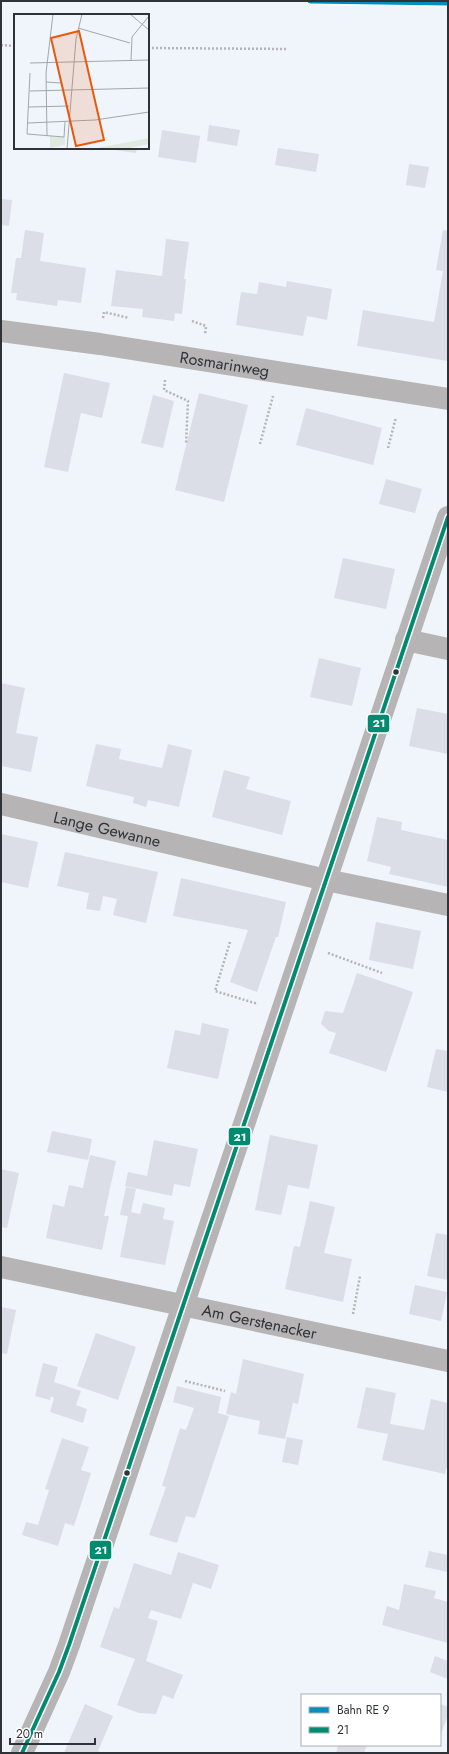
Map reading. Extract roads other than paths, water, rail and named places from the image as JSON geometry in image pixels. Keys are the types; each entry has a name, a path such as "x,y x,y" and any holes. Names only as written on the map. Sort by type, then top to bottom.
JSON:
{"street":[{"name":"Rosmarinweg","path":"1,331 64,339 448,399"},
{"path":"22,1753 59,1672 69,1645 448,517"},
{"path":"406,640 448,649"},
{"name":"Lange Gewanne","path":"1,804 326,880 448,905"},
{"name":"Am Gerstenacker","path":"1,1267 448,1361"}]}
